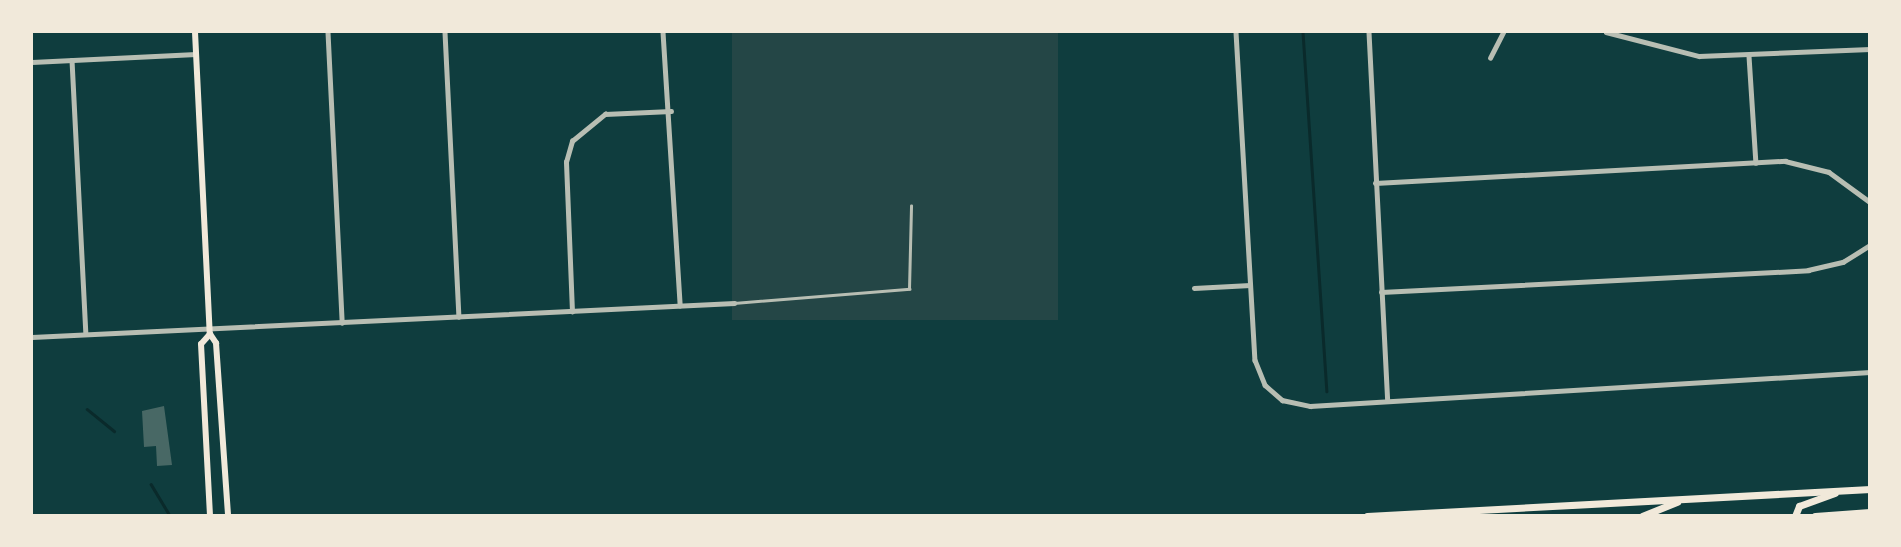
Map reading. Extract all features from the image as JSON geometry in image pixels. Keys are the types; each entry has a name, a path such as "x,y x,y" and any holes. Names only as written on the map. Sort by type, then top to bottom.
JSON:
{"main road":[{"path":"195,32 209,331 216,344 228,516"},
{"path":"209,331 201,344 210,516"},
{"path":"1367,516 1870,489"},
{"path":"1795,516 1799,506 1842,490"},
{"path":"1642,516 1681,500"},
{"path":"1815,516 1870,512"}],"street":[{"path":"328,32 342,323"},
{"path":"445,32 459,317"},
{"path":"663,32 671,111 680,305"},
{"path":"1236,32 1255,365 1282,400 1307,406 1870,372"},
{"path":"1369,32 1388,401"},
{"path":"1490,58 1503,32"},
{"path":"1606,32 1681,55 1749,56 1870,49"},
{"path":"32,62 196,54"},
{"path":"1749,56 1756,163"},
{"path":"72,60 86,334"},
{"path":"572,312 566,162 572,141 605,114 671,111"},
{"path":"1375,183 1756,163 1820,169 1870,202"},
{"path":"1381,292 1808,270 1843,262 1870,245"},
{"path":"1194,288 1250,285"},
{"path":"32,337 209,331 734,303"}],"lane":[{"path":"734,303 909,289 911,206"}],"shaded area":[{"path":"732,32 1058,32 1058,320 732,320"}],"building":[{"path":"164,406 172,465 157,466 156,446 144,447 142,411"}],"waterway":[{"path":"1303,32 1327,391"},
{"path":"87,409 114,431"},
{"path":"151,484 170,516"}]}
